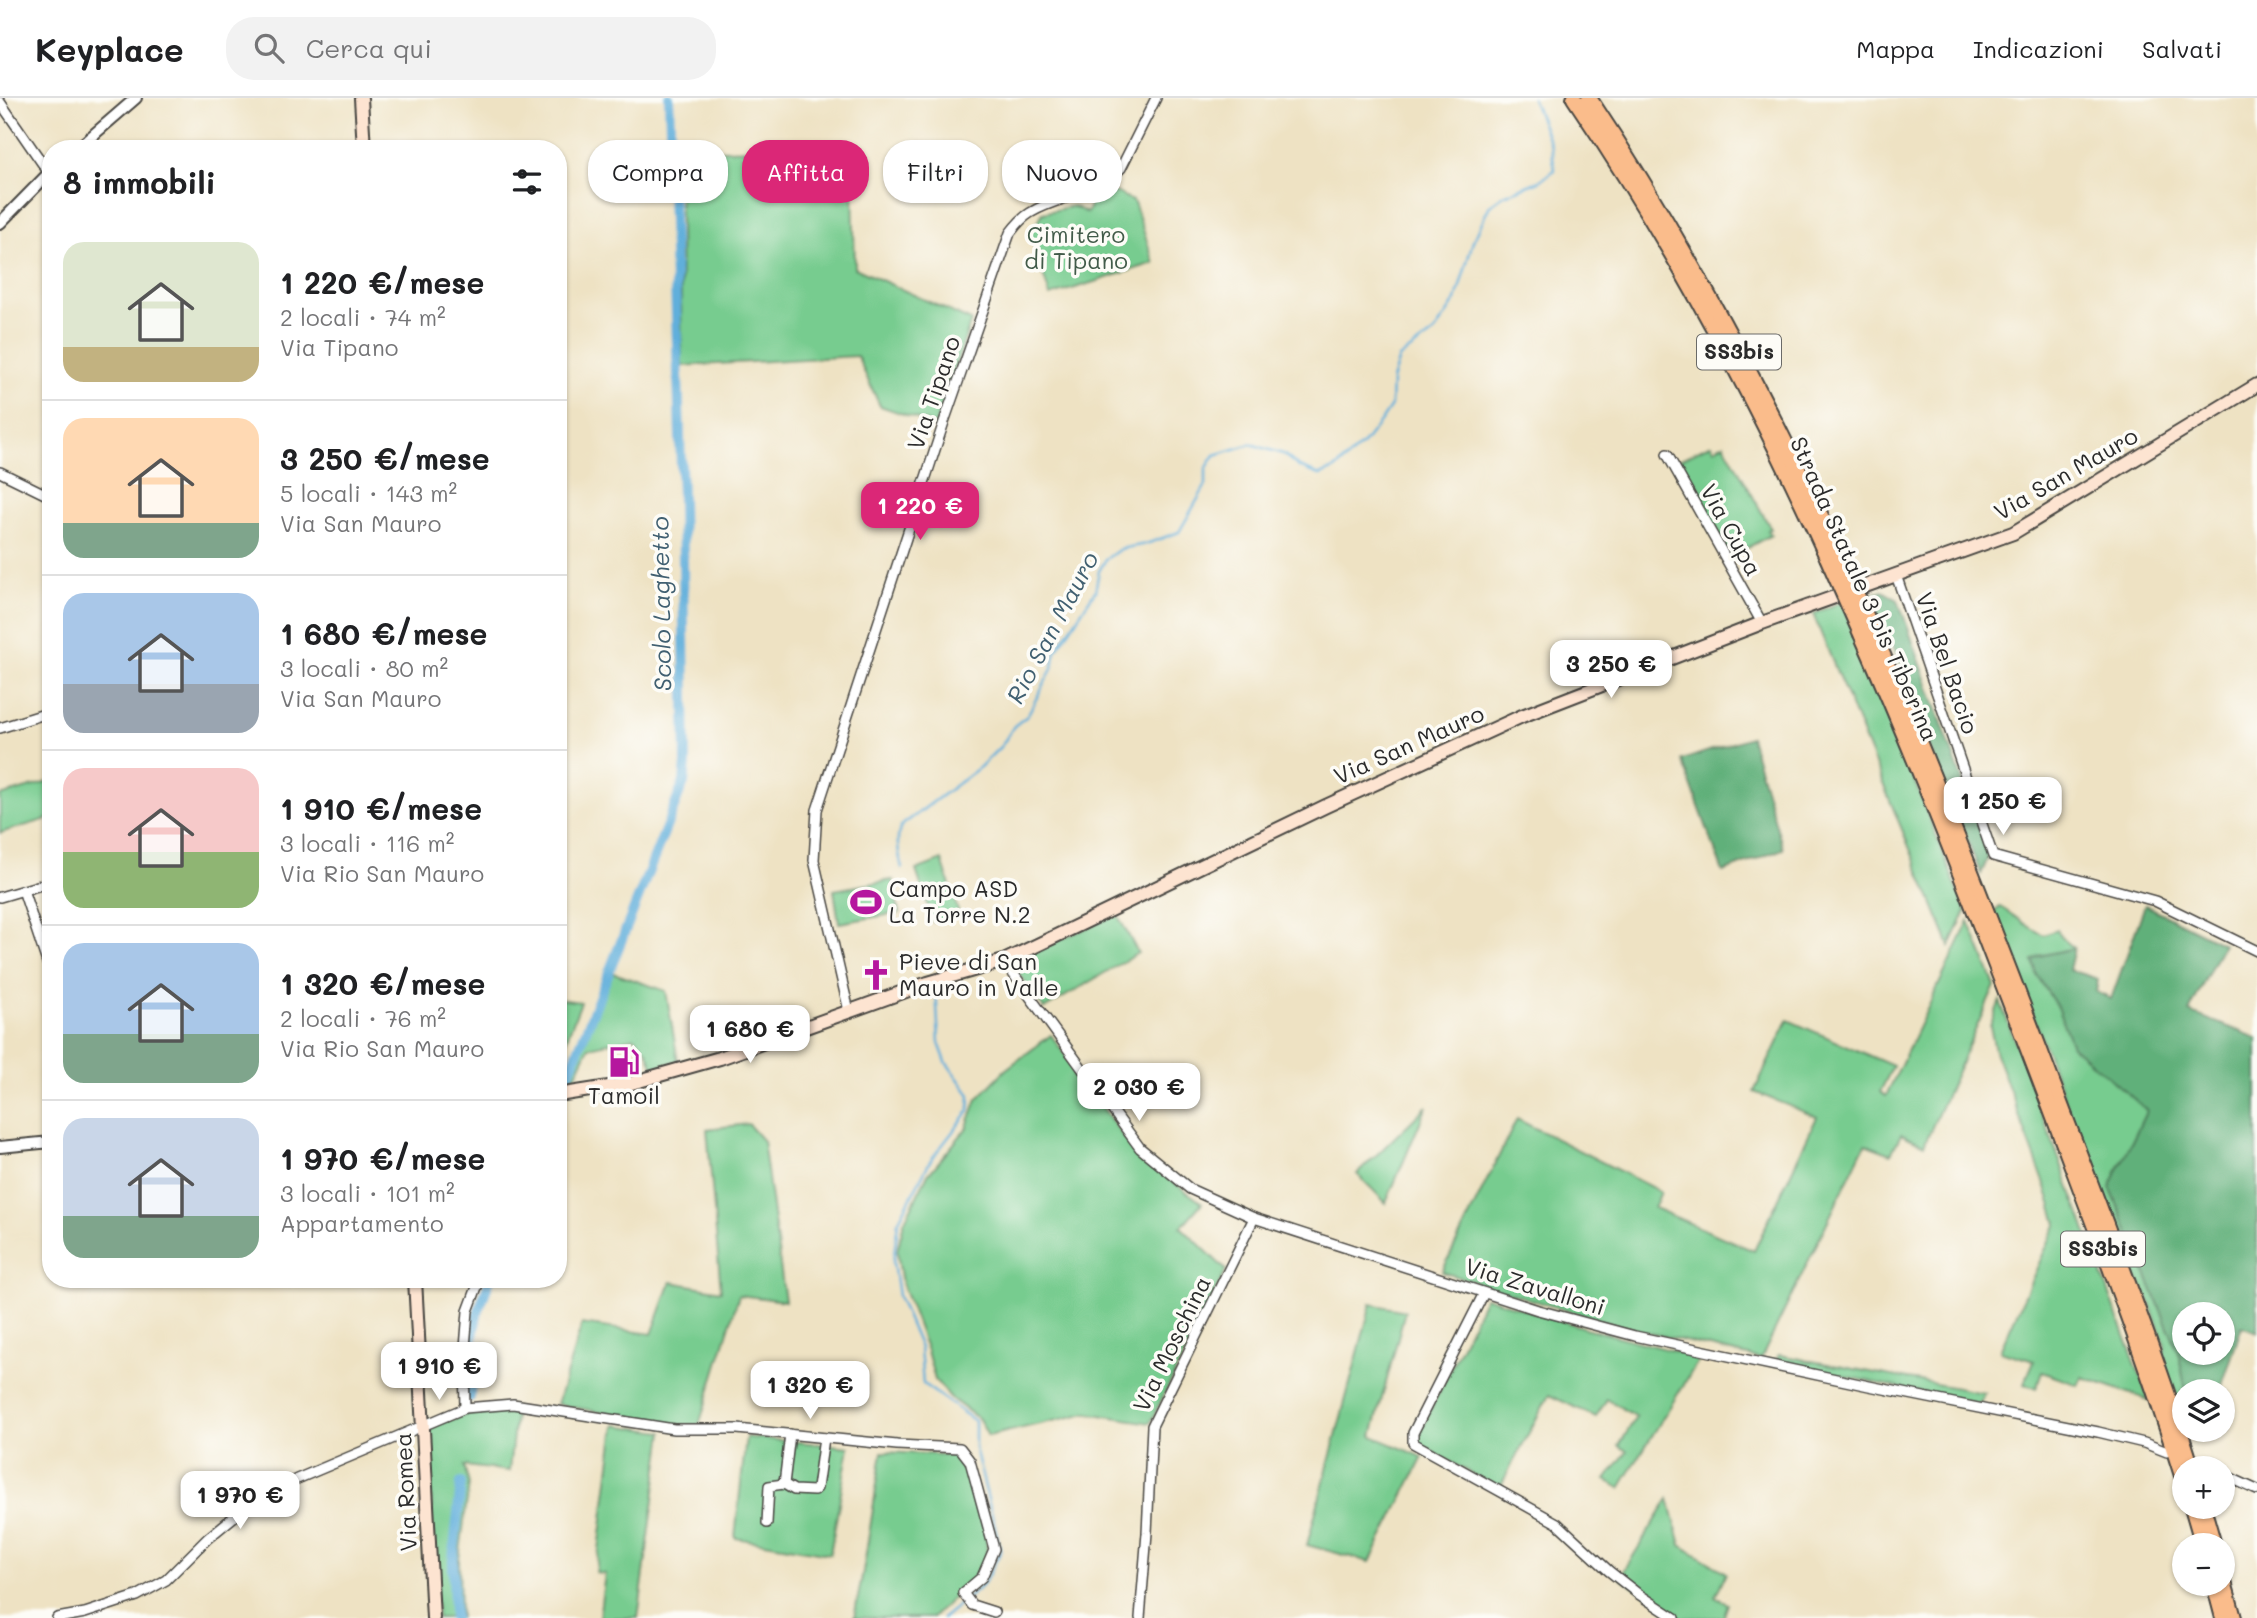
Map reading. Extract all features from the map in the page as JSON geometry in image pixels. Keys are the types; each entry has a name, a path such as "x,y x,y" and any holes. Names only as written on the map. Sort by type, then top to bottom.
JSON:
{"highway":[{"name":"Strada Statale 3 bis Tiberina","path":"1574,98 1596,120 1726,326 1793,456 1958,850 2196,1456"},
{"name":"Strada Statale 3 bis Tiberina","path":"1589,98 1596,120"},
{"name":"Strada Statale 3 bis Tiberina","path":"2021,1015 2175,1456"},
{"path":"2217,1596 2223,1618"},
{"path":"2228,1596 2234,1618"}],"main road":[{"path":"361,98 363,140"},
{"name":"Via San Mauro","path":"567,1094 628,1084 720,1058 928,983 1004,961 1326,806 1522,716 1762,624 2013,533 2257,386"},
{"name":"Via Romea","path":"416,1288 433,1618"}],"street":[{"path":"87,140 136,98"},
{"name":"Via Tipano","path":"849,1011 814,860 817,810 944,422 1010,233 1021,219 1032,211 1095,188 1115,174 1121,168 1156,98"},
{"path":"0,103 42,161"},
{"path":"0,223 42,180"},
{"name":"Via Cupa","path":"1667,454 1762,624"},
{"path":"0,472 42,493"},
{"name":"Via Bel Bacio","path":"1896,575 1993,856 2155,901 2257,951"},
{"path":"0,728 42,715"},
{"path":"0,897 42,885"},
{"path":"23,890 42,947"},
{"name":"Via Zavalloni","path":"1004,961 1140,1148 1190,1189 1254,1218 1538,1310 1635,1336 2098,1432 2144,1443 2167,1452"},
{"path":"0,1147 42,1143"},
{"name":"Via Moschina","path":"1140,1618 1152,1426 1254,1218"},
{"path":"465,1408 464,1360 468,1311 477,1288"},
{"path":"1485,1293 1413,1433 1413,1443 1557,1523 1609,1571 1675,1618"},
{"path":"57,1618 85,1613 136,1596 166,1580 208,1538 252,1502 297,1479 465,1408 513,1404 674,1429 737,1429 897,1445 960,1448 970,1461 994,1549 982,1577 963,1593 972,1605 994,1612"},
{"path":"784,1484 790,1434"},
{"path":"768,1523 769,1486 784,1484 794,1490 817,1488 824,1438"},
{"path":"2235,1480 2257,1490"}],"green space":[{"path":"728,150 742,150 742,203 853,203 855,268 971,321 935,425 880,406 857,356 682,366 680,203 728,203"},
{"name":"Cimitero di Tipano","path":"1122,195 1134,202 1154,263 1050,296 1030,233 1043,213 1073,206 1087,213 1091,203 1122,203"},
{"path":"1711,444 1714,449 1724,444 1771,529 1768,530 1771,535 1730,557 1675,462"},
{"path":"1883,591 1898,600 1989,856 1981,874 1918,721 1916,698 1892,644 1878,627 1864,596"},
{"path":"1843,601 1966,911 1950,946 1813,614"},
{"path":"1750,737 1783,849 1723,872 1682,760"},
{"path":"42,784 42,821 0,833 0,796"},
{"path":"942,860 959,914 933,922 916,870"},
{"name":"Campo ASD La Torre N.2","path":"893,880 899,913 839,923 834,890"},
{"path":"2145,905 2223,944 2189,1012 2257,1038 2257,1332 2242,1326 2235,1347 2235,1302 2172,1302 2172,1337 2110,1187 2147,1110 2072,1046 2057,1007 2037,975 2033,961 2040,956 2074,948 2069,970 2098,979 2096,992 2111,999"},
{"path":"2000,907 2044,935 2057,930 2074,948 2040,956 2033,961 2037,975 2057,1007 2072,1046 2147,1110 2110,1187 2172,1337 2172,1365 2181,1365 2184,1379 2172,1379 2172,1389 2163,1362 2165,1345 2145,1291 2127,1264 1994,912"},
{"path":"1117,914 1138,953 1044,1009 1011,962"},
{"path":"1969,921 1995,986 1924,1145 1901,1134 1891,1154 1865,1144 1761,1359 1604,1322 1442,1272 1517,1119 1661,1192 1654,1208 1754,1251 1817,1117 1754,1092 1788,1020 1893,1066 1880,1092 1886,1096"},
{"path":"608,971 666,991 678,1061 654,1068 647,1051 635,1037 589,1047 571,1085 567,1086 567,1068"},
{"path":"567,1000 581,1002 567,1038"},
{"path":"2000,1001 2149,1400 2082,1377 2078,1385 2042,1372 2036,1389 2024,1384 2034,1361 2000,1351 2057,1223 1995,1051 1990,1026"},
{"path":"1051,1035 1129,1145 1151,1166 1202,1203 1181,1227 1226,1270 1150,1423 1087,1413 988,1436 979,1419 952,1399 935,1380 902,1284 897,1251 904,1222 927,1176 966,1129 977,1099 1005,1070"},
{"path":"1427,1106 1386,1203 1357,1174"},
{"path":"748,1124 763,1141 785,1301 739,1295 699,1425 668,1425 557,1404 582,1324 652,1334 671,1282 721,1291 707,1129"},
{"path":"1485,1297 1585,1328 1700,1358 1620,1488 1606,1480 1627,1451 1619,1446 1636,1417 1607,1399 1596,1417 1549,1395 1499,1489 1415,1442"},
{"path":"1371,1304 1405,1311 1372,1436 1423,1457 1370,1562 1307,1545"},
{"path":"1779,1355 1984,1393 1980,1404 1775,1362"},
{"path":"2181,1365 2229,1365 2224,1379 2184,1379"},
{"path":"516,1408 509,1471 464,1466 469,1484 459,1559 460,1618 437,1618 428,1434 432,1425 470,1412"},
{"path":"615,1425 663,1432 638,1618 599,1618 605,1574 596,1573"},
{"path":"746,1437 849,1447 830,1554 735,1538"},
{"path":"882,1452 954,1455 965,1462 986,1533 987,1552 983,1566 971,1581 932,1618 854,1618"},
{"path":"1669,1499 1681,1545 1726,1573 1715,1597 1728,1604 1723,1618 1680,1618 1620,1577"}],"waterway":[{"name":"Scolo Laghetto","path":"567,1078 684,782 686,764 682,497 669,98"},
{"name":"Rio San Mauro","path":"902,868 898,842 901,826 980,767 1002,745 1014,726 1027,716 1052,669 1056,651 1095,591 1099,571 1106,559 1120,549 1146,544 1179,532 1206,485 1206,469 1215,455 1251,444 1283,454 1299,467 1320,475 1335,469 1364,443 1391,406 1392,380 1399,358 1434,333 1456,300 1473,241 1490,205 1504,195 1539,181 1555,170 1551,146 1532,98"},
{"name":"Rio San Mauro","path":"936,988 939,1043 946,1062 970,1095 969,1111 930,1161 898,1222 893,1262 898,1296 920,1348 923,1384 975,1421 975,1448 1001,1551 983,1585 943,1618"},
{"name":"Scolo Laghetto","path":"470,1397 473,1336 487,1288"},
{"name":"Scolo Laghetto","path":"454,1618 453,1560 461,1483"}],"place":[{"name":"Campo ASD La Torre N.2","path":"866,902"},
{"name":"Pieve di San Mauro in Valle","path":"876,975"},
{"name":"Tamoil","path":"624,1062"}]}
